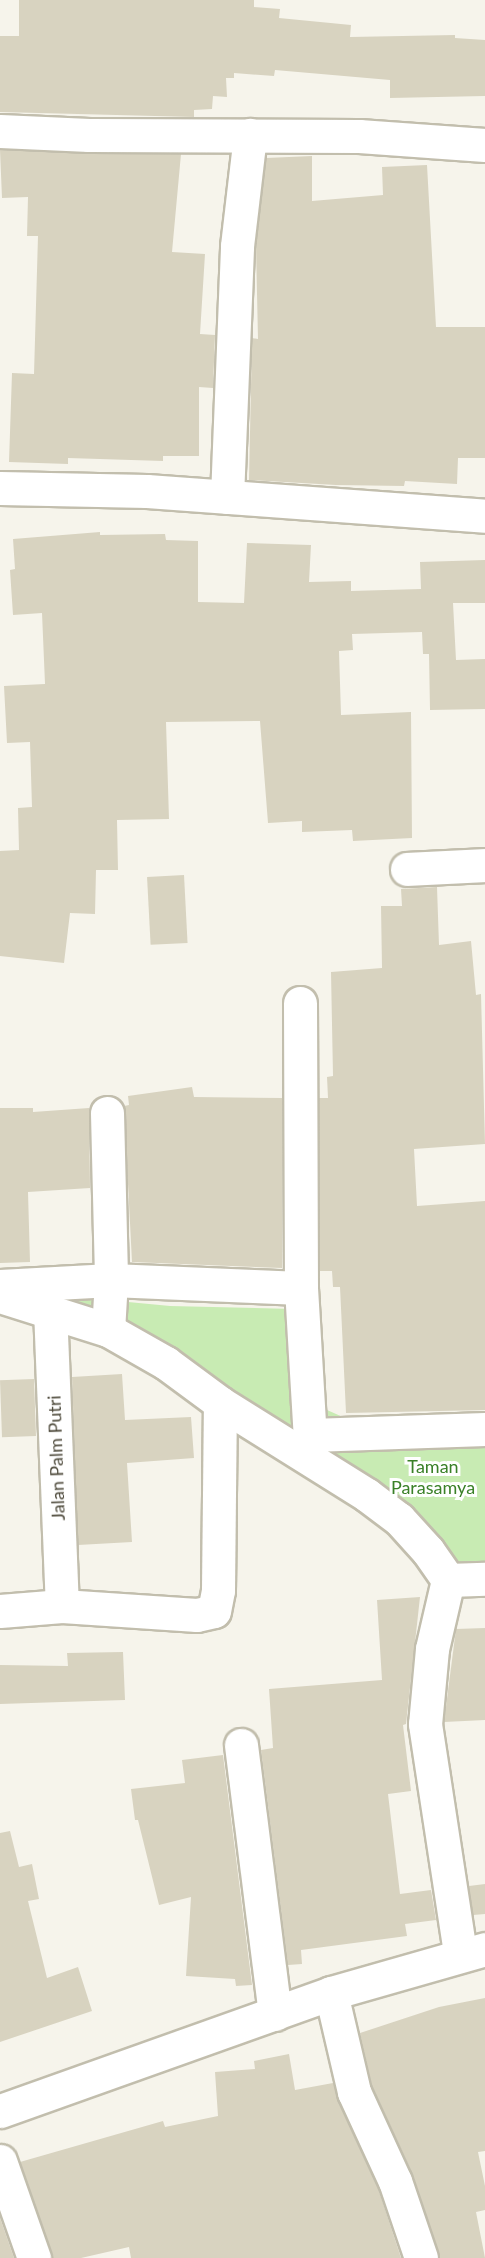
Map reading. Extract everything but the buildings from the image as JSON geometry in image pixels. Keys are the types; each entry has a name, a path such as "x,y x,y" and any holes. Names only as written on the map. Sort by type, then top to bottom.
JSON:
{"street":[{"path":"0,131 89,135 359,136 485,145"},
{"path":"227,497 237,246 250,135"},
{"path":"0,488 147,490 485,516"},
{"path":"407,869 485,865"},
{"path":"300,1003 301,1288 311,1447"},
{"path":"107,1113 111,1280 108,1330"},
{"path":"0,1286 111,1280 301,1288"},
{"path":"0,1296 108,1330 166,1363 220,1403 311,1447 399,1519 448,1580"},
{"name":"Jalan Palm Putri","path":"50,1310 62,1606"},
{"path":"0,1611 62,1606 198,1615 214,1611 218,1590 220,1403"},
{"path":"311,1447 485,1430"},
{"path":"448,1580 485,1579"},
{"path":"0,2111 331,1993 473,1951 425,1724 432,1649 448,1580"},
{"path":"242,1745 275,2014"},
{"path":"331,1993 354,2092 395,2181 421,2258"},
{"path":"0,2161 34,2258"}],"green space":[{"name":"Taman Parasamya","path":"65,1296 170,1306 294,1309 299,1392 327,1410 361,1425 485,1424 485,1571 440,1558 62,1308"}]}
